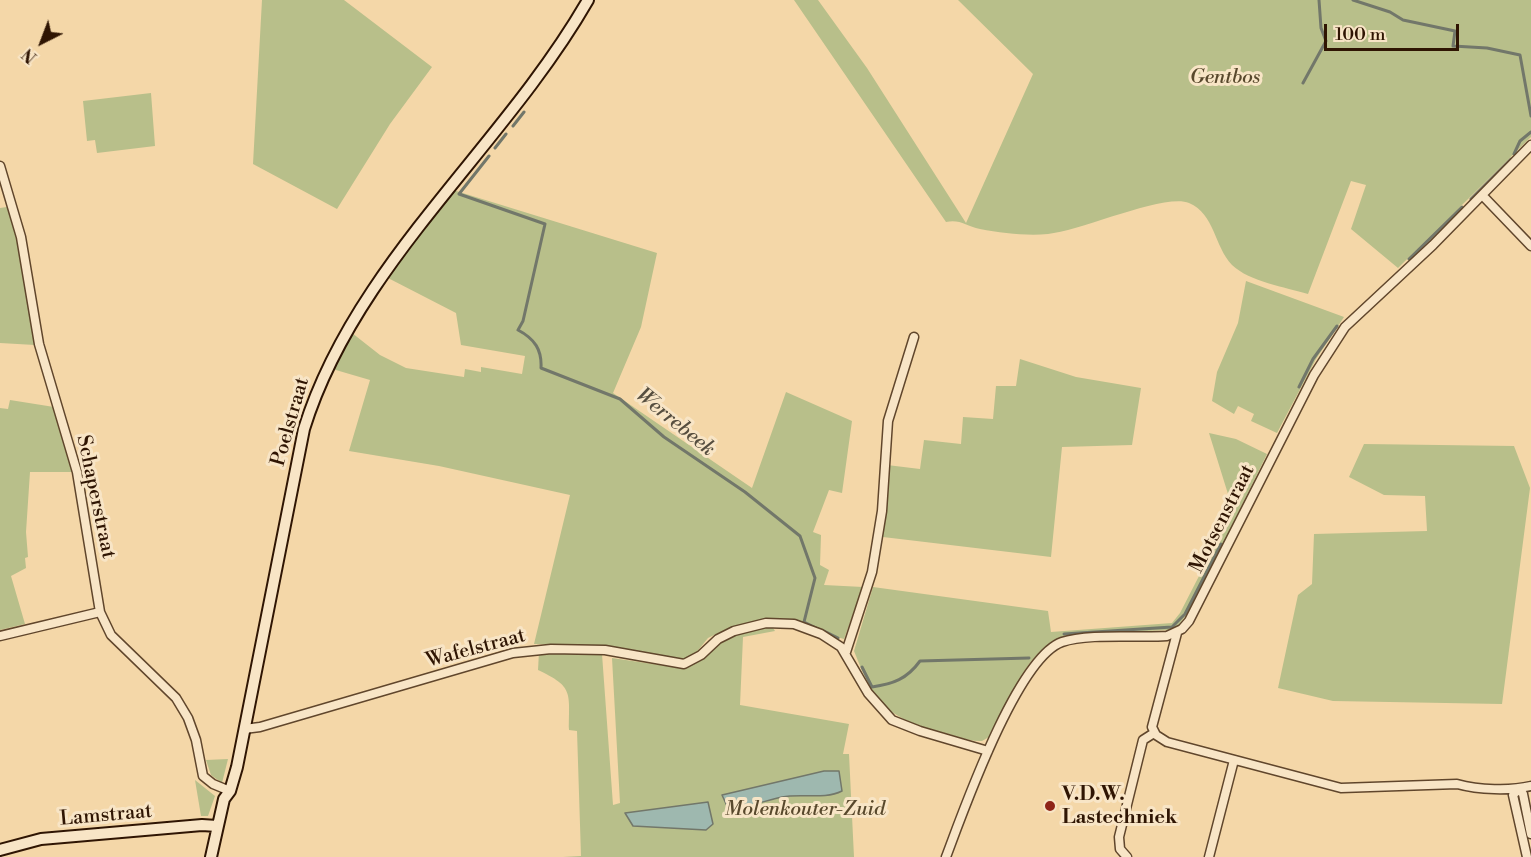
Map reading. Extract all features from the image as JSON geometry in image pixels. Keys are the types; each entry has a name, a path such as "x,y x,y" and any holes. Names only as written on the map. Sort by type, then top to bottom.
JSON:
{"street":[{"name":"Poelstraat","path":"211,857 224,799 230,791 237,767 304,429 321,380 334,354 399,255 552,57 588,0"},
{"name":"Motsenstraat","path":"1177,633 1189,621 1332,344 1353,317 1403,273 1483,196 1531,145"},
{"name":"Schaperstraat","path":"0,166 21,237 39,344 77,472 100,612 111,635 176,698 188,718 196,740 203,776 230,791"},
{"path":"1483,196 1531,246"},
{"path":"846,652 872,572 882,511 888,421 914,337"},
{"path":"0,636 100,612"},
{"name":"Wafelstraat","path":"244,729 260,727 513,653 551,648 605,650 684,664 727,633 748,626 779,622 794,624 821,634 846,652 868,693 892,720 920,731 988,751"},
{"path":"946,857 988,751 1028,677 1053,646 1071,640 1151,637 1177,633 1153,720 1154,733"},
{"path":"1154,733 1167,742 1341,789 1457,784 1469,788 1519,789 1531,786"},
{"path":"1127,857 1119,849 1119,837 1143,740 1154,733"},
{"path":"1209,857 1234,760"},
{"path":"1519,789 1513,795 1528,834 1527,857"},
{"name":"Lamstraat","path":"0,850 41,839 217,826"}],"green space":[{"path":"262,0 344,0 432,67 390,124 337,209 253,164"},
{"name":"Gentbos","path":"794,0 818,0 867,68 966,223 1033,74 958,0 1531,0 1531,137 1398,268 1351,229 1366,185 1351,181 1308,294 1258,280 1239,271 1221,249 1204,215 1189,203 1177,201 1161,203 1048,234 1005,233 980,229 959,222 946,222"},
{"path":"151,93 155,146 97,153 95,140 87,141 83,101"},
{"path":"453,190 657,253 641,327 613,393 752,488 786,392 852,421 842,493 829,490 813,532 821,535 820,565 829,570 824,585 863,587 844,639 772,619 752,622 718,633 708,638 695,654 683,660 609,646 534,644 570,495 439,466 349,451 370,380 329,368 352,333 380,355 406,368 464,377 465,369 481,372 481,367 522,374 525,356 461,345 456,313 388,278"},
{"path":"7,207 18,244 35,345 0,343 0,208"},
{"path":"1246,281 1344,317 1316,359 1277,433 1251,421 1254,414 1238,406 1234,414 1212,401 1217,372 1238,323"},
{"path":"1020,359 1076,377 1141,388 1132,445 1062,447 1051,557 883,537 887,465 920,469 924,440 961,444 963,417 993,419 996,386 1016,386"},
{"path":"10,400 54,407 73,472 30,472 26,568 11,576 25,624 0,630 0,408 8,409"},
{"path":"1209,433 1236,439 1267,454 1193,605 1179,625 1168,630 1066,635 1052,642 1029,664 989,737 982,741 961,738 907,720 895,714 876,696 854,651 873,587 1048,611 1051,632 1172,623 1180,613 1233,510"},
{"path":"1364,444 1514,446 1530,488 1502,704 1333,701 1278,688 1298,595 1312,584 1314,534 1427,531 1425,496 1384,495 1349,477"},
{"name":"Molenkouter-Zuid","path":"761,628 773,628 775,631 743,637 740,705 849,724 843,754 849,754 854,857 563,857 581,856 577,731 569,730 569,699 564,686 538,670 539,652 602,654 613,805 620,803 612,658 680,668 689,666 728,636"},
{"path":"228,759 222,783 211,775 206,760"},
{"path":"195,780 215,796 208,816 201,816"}],"water":[{"path":"824,771 839,771 842,791 820,796 782,797 742,806 727,806 722,795"},
{"path":"708,802 713,824 706,830 633,826 625,813"}],"waterway":[{"path":"1303,83 1326,41 1321,28 1319,0"},
{"path":"1353,0 1390,12 1403,20 1455,31 1453,46 1487,48 1520,55 1531,116"},
{"name":"Werrebeek","path":"513,126 524,112"},
{"name":"Werrebeek","path":"1514,154 1520,141 1531,132"},
{"name":"Werrebeek","path":"495,148 506,134"},
{"name":"Werrebeek","path":"489,156 459,194 545,224 523,321 518,330 529,337 539,350 541,368 620,399 664,437 745,492 800,536 815,578 804,622 818,629"},
{"name":"Werrebeek","path":"1471,199 1511,159"},
{"name":"Werrebeek","path":"1409,259 1462,207"},
{"name":"Werrebeek","path":"1299,387 1313,359 1337,326"},
{"name":"Werrebeek","path":"1064,634 1172,627 1185,614 1221,544"},
{"name":"Werrebeek","path":"824,631 838,638"},
{"name":"Werrebeek","path":"862,667 872,687 899,680 920,661 1029,658"}],"place":[{"name":"V.D.W. Lastechniek","path":"1050,806"}]}
